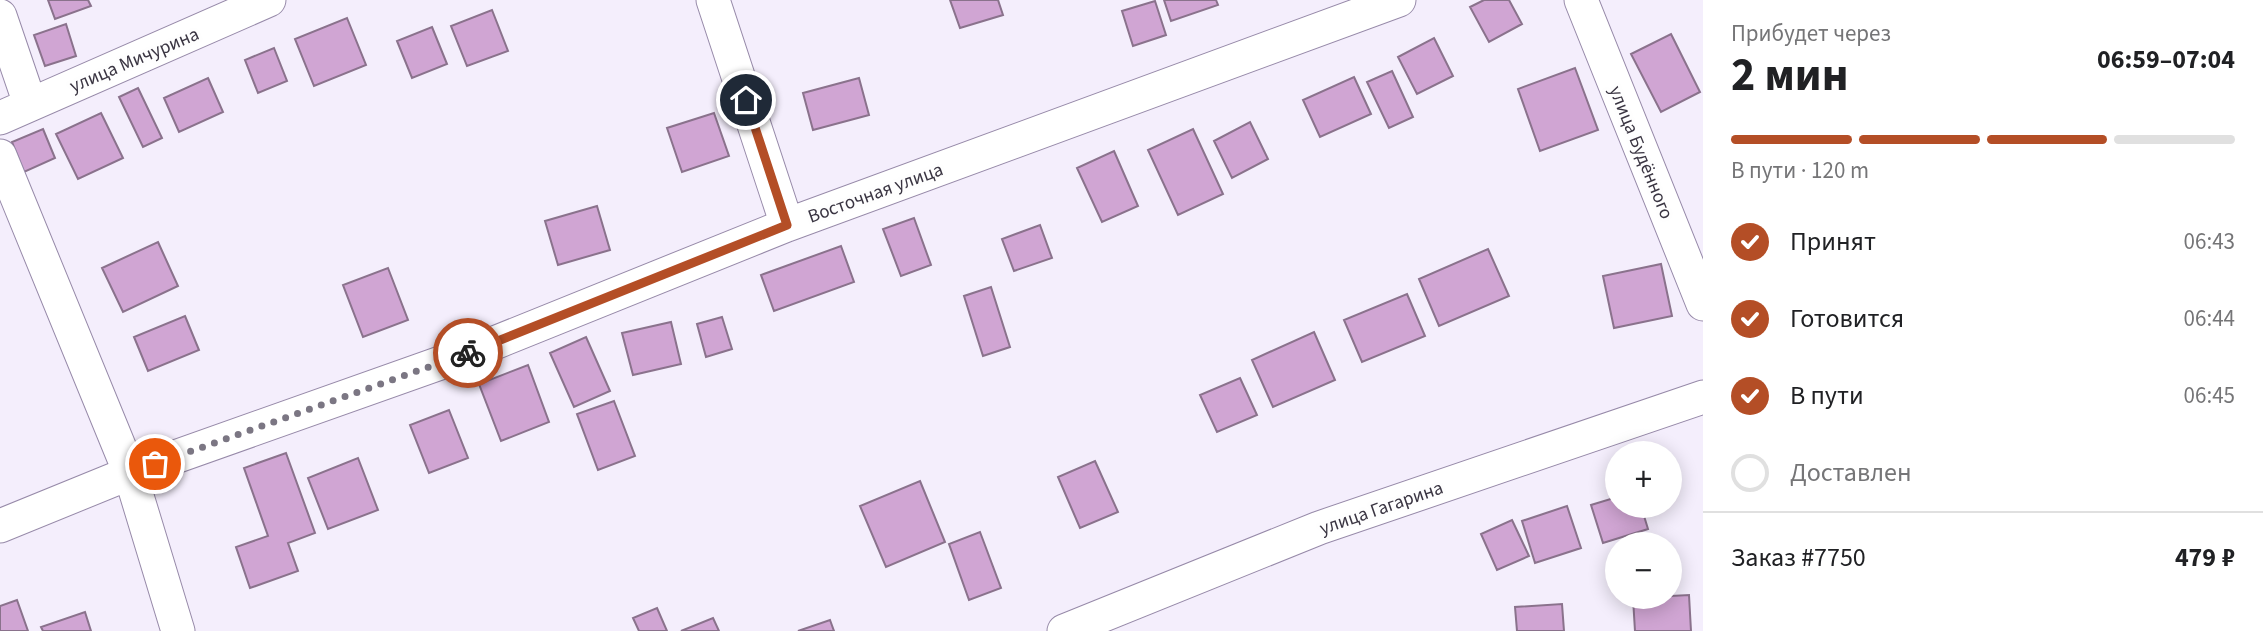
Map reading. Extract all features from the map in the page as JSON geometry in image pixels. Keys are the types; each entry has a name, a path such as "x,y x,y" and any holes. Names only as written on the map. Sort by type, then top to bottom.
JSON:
{"street":[{"name":"улица Мичурина","path":"0,118 269,0"},
{"path":"713,0 787,225"},
{"name":"Восточная улица","path":"0,526 130,473 477,350 787,225 1399,0"},
{"name":"улица Будённого","path":"1581,0 1703,304"},
{"path":"0,16 30,104"},
{"path":"0,156 130,473 178,631"},
{"name":"улица Гагарина","path":"1064,631 1319,528 1703,397"}],"building":[{"path":"48,0 88,0 91,6 55,19"},
{"path":"950,0 998,0 1003,15 960,28"},
{"path":"1164,0 1216,0 1218,5 1171,21"},
{"path":"1484,0 1509,0 1522,24 1489,42 1470,7"},
{"path":"1155,1 1166,35 1133,46 1122,11"},
{"path":"492,10 508,51 467,66 451,26"},
{"path":"347,18 366,65 314,86 295,39"},
{"path":"66,24 76,56 45,66 34,35"},
{"path":"432,27 447,64 412,78 397,41"},
{"path":"1671,34 1700,92 1661,112 1631,54"},
{"path":"1434,38 1453,76 1417,94 1398,57"},
{"path":"274,48 287,81 258,93 245,60"},
{"path":"1575,68 1598,130 1540,151 1518,89"},
{"path":"1392,71 1413,117 1389,128 1367,82"},
{"path":"1354,77 1371,114 1320,137 1303,100"},
{"path":"208,78 223,112 179,132 164,98"},
{"path":"859,78 869,115 813,130 803,93"},
{"path":"138,88 162,138 143,147 119,97"},
{"path":"101,113 123,158 78,179 56,134"},
{"path":"714,113 729,156 682,172 667,128"},
{"path":"1250,122 1268,159 1232,178 1214,141"},
{"path":"43,129 55,158 24,172 12,142"},
{"path":"1193,129 1223,194 1178,215 1148,150"},
{"path":"1114,151 1138,206 1102,222 1077,168"},
{"path":"597,206 610,250 558,265 545,221"},
{"path":"914,218 931,265 901,276 883,229"},
{"path":"1040,225 1052,258 1014,271 1002,239"},
{"path":"158,242 178,286 123,312 102,268"},
{"path":"841,246 854,282 774,311 761,275"},
{"path":"1488,249 1509,296 1439,326 1419,279"},
{"path":"1661,264 1672,316 1614,328 1603,276"},
{"path":"388,268 408,320 363,337 343,285"},
{"path":"991,287 1010,347 983,356 964,296"},
{"path":"1407,294 1425,336 1362,362 1344,320"},
{"path":"185,316 199,350 148,371 134,337"},
{"path":"722,317 732,349 706,357 697,324"},
{"path":"671,322 681,364 633,375 622,333"},
{"path":"1314,332 1335,380 1273,407 1252,360"},
{"path":"586,337 610,391 574,407 550,353"},
{"path":"528,365 549,422 501,441 479,384"},
{"path":"1240,378 1257,415 1217,432 1200,395"},
{"path":"614,401 635,456 598,470 577,414"},
{"path":"449,410 468,458 429,473 410,425"},
{"path":"286,453 315,533 288,543 298,571 250,588 236,547 268,536 244,468"},
{"path":"358,458 378,510 328,529 308,478"},
{"path":"1095,461 1118,512 1080,528 1058,477"},
{"path":"920,481 945,542 886,567 860,506"},
{"path":"1605,501 1605,518 1645,518 1648,529 1638,532 1605,532 1603,543 1591,505"},
{"path":"1567,506 1581,548 1535,563 1522,521"},
{"path":"1512,520 1529,556 1497,570 1481,534"},
{"path":"980,532 1001,588 969,600 949,544"},
{"path":"1682,595 1689,595 1691,631 1635,631 1634,609 1682,609"},
{"path":"17,600 28,631 0,631 0,606"},
{"path":"1562,604 1564,631 1517,631 1515,607"},
{"path":"657,608 667,631 639,631 633,618"},
{"path":"85,612 91,631 43,631 41,627"},
{"path":"713,618 719,631 681,631"},
{"path":"830,620 834,631 798,631"}],"way so far":[{"path":"155,464 468,353"}],"route":[{"path":"468,353 787,225 746,100"}]}
